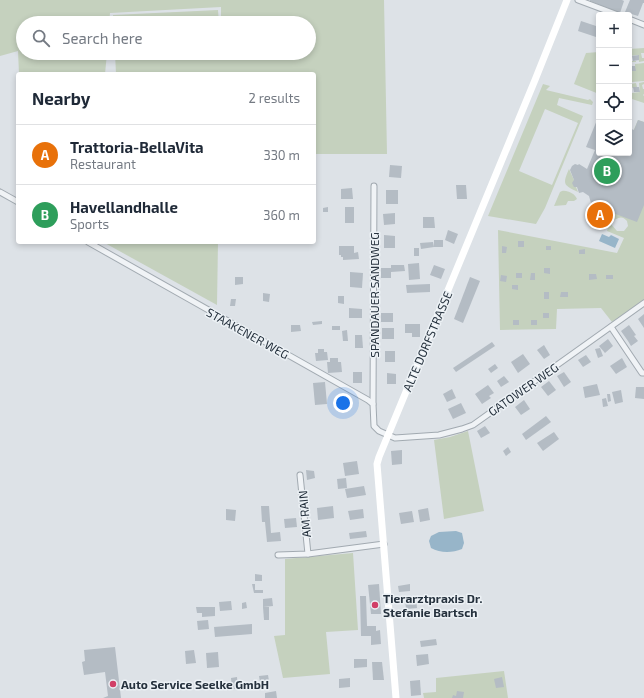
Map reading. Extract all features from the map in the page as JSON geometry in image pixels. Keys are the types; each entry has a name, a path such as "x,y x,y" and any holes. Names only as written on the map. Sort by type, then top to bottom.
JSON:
{"street":[{"name":"ALTE DORFSTRASSE","path":"396,698 378,464 379,457 567,0"},
{"path":"578,0 610,12"},
{"path":"632,20 644,25"},
{"name":"SPANDAUER SANDWEG","path":"373,404 374,186"},
{"path":"0,192 16,201"},
{"name":"STAAKENER WEG","path":"92,244 373,404"},
{"name":"GATOWER WEG","path":"388,435 395,438 439,435 472,425 644,303"},
{"path":"611,327 642,373 644,373"},
{"path":"373,404 374,426 379,431 388,435"},
{"name":"AM RAIN","path":"300,475 308,554"},
{"path":"278,555 308,554 384,544"}],"green space":[{"path":"0,0 384,0 387,154 316,154 316,72 116,72 115,60 316,60 316,16 221,16 221,7 110,13 110,16 16,16 16,52 0,56"},
{"path":"218,10 218,16 113,16"},
{"path":"644,48 644,53 641,53 644,61 639,62 638,55 632,56 632,49"},
{"path":"596,52 596,93 574,84 586,53"},
{"path":"18,60 106,60 105,72 19,72"},
{"path":"644,63 644,81 632,82 632,70 635,70 635,64"},
{"path":"644,82 642,85 644,89 644,103 632,99 632,93 640,92 639,83"},
{"path":"636,83 637,87 632,88 632,84"},
{"path":"543,84 550,86 546,90 588,100 590,99 593,102 592,105 559,98 557,105 583,116 545,208 536,224 488,216","holes":["545,109 578,123 552,185 519,171"]},
{"path":"638,120 644,122 644,300 612,322 601,308 557,309 556,329 500,330 498,230 617,253 624,238 607,231 609,225 611,224 617,231 624,231 628,226 627,221 621,217 611,222 628,156 632,156 632,134"},
{"path":"569,169 574,180 574,187 576,187 578,192 566,184 565,178"},
{"path":"560,192 571,193 577,199 574,201 568,201 566,205 554,206"},
{"path":"107,244 218,244 217,305"},
{"path":"468,431 484,511 444,519 434,440"},
{"path":"353,553 358,630 326,632 330,674 283,678 274,636 285,635 285,559"},
{"path":"504,671 508,698 424,698 423,693 436,692 436,678"}],"water":[{"path":"602,234 609,237 611,235 619,239 615,248 599,241"},
{"path":"456,531 462,533 464,543 462,549 446,552 431,548 429,541 431,536 439,532"}],"building":[{"path":"630,0 644,0 638,16 632,14 632,12 625,12"},
{"path":"590,1 624,1 620,12 618,12"},
{"path":"581,21 596,26 596,37 578,31"},
{"path":"639,55 639,60 633,61 632,56"},
{"path":"632,66 635,66 636,71 632,71"},
{"path":"633,87 639,87 640,92 634,92"},
{"path":"638,120 644,122 644,205 637,222 613,213 611,222 602,225 593,222 590,213 592,207 589,196 583,192 579,193 577,187 574,187 572,183 574,180 570,170 575,164 579,164 587,169 595,150 586,147 596,122 596,156 632,156 632,129 634,130"},
{"path":"390,165 402,166 401,178 389,177"},
{"path":"456,185 466,185 467,199 457,199"},
{"path":"352,188 353,199 341,199 341,189"},
{"path":"386,190 398,190 398,204 386,204"},
{"path":"328,207 328,212 323,212 323,208"},
{"path":"345,207 354,207 354,223 345,223"},
{"path":"395,213 395,224 384,225 383,214"},
{"path":"423,217 434,217 435,228 423,228"},
{"path":"448,230 458,234 454,244 445,240"},
{"path":"384,235 395,236 395,248 384,248"},
{"path":"434,240 443,240 443,247 434,247"},
{"path":"518,241 524,241 524,247 518,247"},
{"path":"433,242 434,247 421,249 420,243"},
{"path":"339,246 354,246 354,253 358,252 359,259 343,260 343,257 339,255"},
{"path":"502,246 507,247 506,253 502,253"},
{"path":"546,246 551,246 551,250 546,250"},
{"path":"414,248 419,248 419,256 414,256"},
{"path":"585,249 585,254 579,254 579,250"},
{"path":"419,263 420,279 409,280 408,264"},
{"path":"391,265 404,265 405,271 391,272 391,278 381,278 381,268 391,268"},
{"path":"434,265 445,269 441,279 430,275"},
{"path":"544,268 550,268 550,274 544,273"},
{"path":"350,272 363,273 362,288 350,287"},
{"path":"516,273 522,273 522,278 516,278"},
{"path":"531,273 535,273 535,280 530,280"},
{"path":"589,274 596,274 597,279 589,280"},
{"path":"501,275 507,276 506,282 500,281"},
{"path":"606,275 613,275 613,279 606,279"},
{"path":"235,277 243,277 243,284 235,285"},
{"path":"470,277 480,281 463,323 454,319"},
{"path":"430,284 430,292 407,293 406,285"},
{"path":"512,285 518,285 518,290 512,289"},
{"path":"544,292 549,292 549,299 544,299"},
{"path":"561,292 568,292 568,297 560,297"},
{"path":"263,293 270,294 269,302 263,301"},
{"path":"338,296 344,296 344,304 338,303"},
{"path":"231,299 236,299 235,306 230,306"},
{"path":"349,308 362,309 362,318 349,318"},
{"path":"381,313 393,313 393,322 381,322"},
{"path":"543,313 549,313 549,318 543,318"},
{"path":"644,314 644,328 638,319"},
{"path":"513,320 519,320 519,325 513,325"},
{"path":"531,320 537,320 537,325 531,325"},
{"path":"322,321 322,324 313,325 312,322"},
{"path":"405,324 420,324 420,337 412,337 412,333 405,333"},
{"path":"291,325 300,325 301,331 291,332"},
{"path":"629,325 638,341 631,346 621,331"},
{"path":"332,326 340,326 340,330 332,330"},
{"path":"382,328 394,328 394,339 382,339"},
{"path":"347,330 348,341 343,341 342,331"},
{"path":"355,335 362,335 363,348 355,348"},
{"path":"608,339 613,346 605,353 599,346"},
{"path":"492,342 495,346 456,372 453,368"},
{"path":"544,345 550,355 544,359 537,350"},
{"path":"600,348 603,356 598,358 595,349"},
{"path":"318,349 324,349 324,352 327,352 328,360 316,361 315,353 318,353"},
{"path":"385,351 395,351 395,362 385,362"},
{"path":"523,354 530,364 518,373 511,362"},
{"path":"586,355 591,362 583,367 578,360"},
{"path":"330,358 338,358 338,362 341,362 342,372 328,373 327,362 330,362"},
{"path":"622,358 627,367 616,374 610,366"},
{"path":"495,364 498,368 491,373 488,369"},
{"path":"353,372 362,372 362,383 353,383"},
{"path":"564,372 571,382 564,387 557,376"},
{"path":"387,373 396,374 396,384 387,384"},
{"path":"504,376 509,382 501,387 497,381"},
{"path":"549,381 556,390 548,396 541,387"},
{"path":"325,382 327,404 315,405 313,383"},
{"path":"597,384 600,395 585,398 583,387"},
{"path":"488,385 494,393 489,396 491,398 482,404 475,394"},
{"path":"636,387 644,387 644,399 635,398"},
{"path":"452,389 456,398 447,402 443,394"},
{"path":"621,390 623,402 615,404 612,392"},
{"path":"607,394 610,394 611,401 608,402"},
{"path":"606,398 608,406 603,407 602,399"},
{"path":"524,400 530,409 521,415 515,407"},
{"path":"461,403 466,413 453,419 448,409"},
{"path":"546,416 551,422 526,440 522,434"},
{"path":"485,426 490,433 481,438 477,431"},
{"path":"554,432 559,439 543,451 537,443"},
{"path":"508,447 511,452 506,456 503,451"},
{"path":"402,450 402,464 392,465 391,451"},
{"path":"357,461 359,474 345,476 343,463"},
{"path":"306,470 314,471 315,478 307,480"},
{"path":"346,478 347,488 338,489 337,479"},
{"path":"364,486 366,495 347,498 345,489"},
{"path":"261,506 269,506 271,533 280,532 281,541 267,542 265,522 262,522"},
{"path":"333,506 334,518 318,520 317,508"},
{"path":"428,508 430,520 420,522 418,510"},
{"path":"226,509 236,510 235,521 226,520"},
{"path":"363,509 364,518 350,520 348,511"},
{"path":"412,511 414,522 401,524 399,513"},
{"path":"296,518 297,527 285,528 284,519"},
{"path":"366,531 367,537 350,539 349,533"},
{"path":"255,574 262,575 262,581 255,581"},
{"path":"252,584 255,584 255,590 263,590 263,593 254,593"},
{"path":"379,584 381,614 371,614 368,585"},
{"path":"410,584 410,591 399,592 398,586"},
{"path":"360,596 366,596 367,626 376,626 376,631 380,630 381,644 371,645 371,636 361,636"},
{"path":"272,598 273,606 263,607 263,599"},
{"path":"416,598 417,608 406,609 405,599"},
{"path":"231,601 232,610 220,611 219,602"},
{"path":"246,602 247,608 242,609 242,603"},
{"path":"196,607 215,607 215,616 202,617 202,613 197,613"},
{"path":"263,607 269,607 269,620 264,620"},
{"path":"208,620 209,629 198,630 197,621"},
{"path":"252,624 252,634 215,637 214,627"},
{"path":"436,639 437,645 421,647 420,641"},
{"path":"115,647 121,698 103,698 108,696 105,672 84,675 82,662 85,661 84,650"},
{"path":"194,650 196,663 186,664 185,651"},
{"path":"218,652 219,667 207,668 206,653"},
{"path":"428,654 429,664 417,666 416,655"},
{"path":"354,659 367,659 367,667 354,668"},
{"path":"372,662 382,662 384,680 373,680"},
{"path":"268,675 269,681 260,682 259,676"},
{"path":"237,677 238,689 232,689 231,678"},
{"path":"502,677 504,687 496,688 494,679"},
{"path":"350,678 350,687 339,688 339,679"},
{"path":"420,680 421,695 411,696 410,681"},
{"path":"276,691 277,698 265,698 265,693"},
{"path":"457,691 464,692 463,698 452,698 453,695 456,696"}],"place":[{"name":"Havellandhalle","path":"607,171"},
{"name":"Trattoria-BellaVita","path":"600,215"},
{"name":"Tierarztpraxis Dr. Stefanie Bartsch","path":"375,605"},
{"name":"Auto Service Seelke GmbH","path":"113,684"}]}
